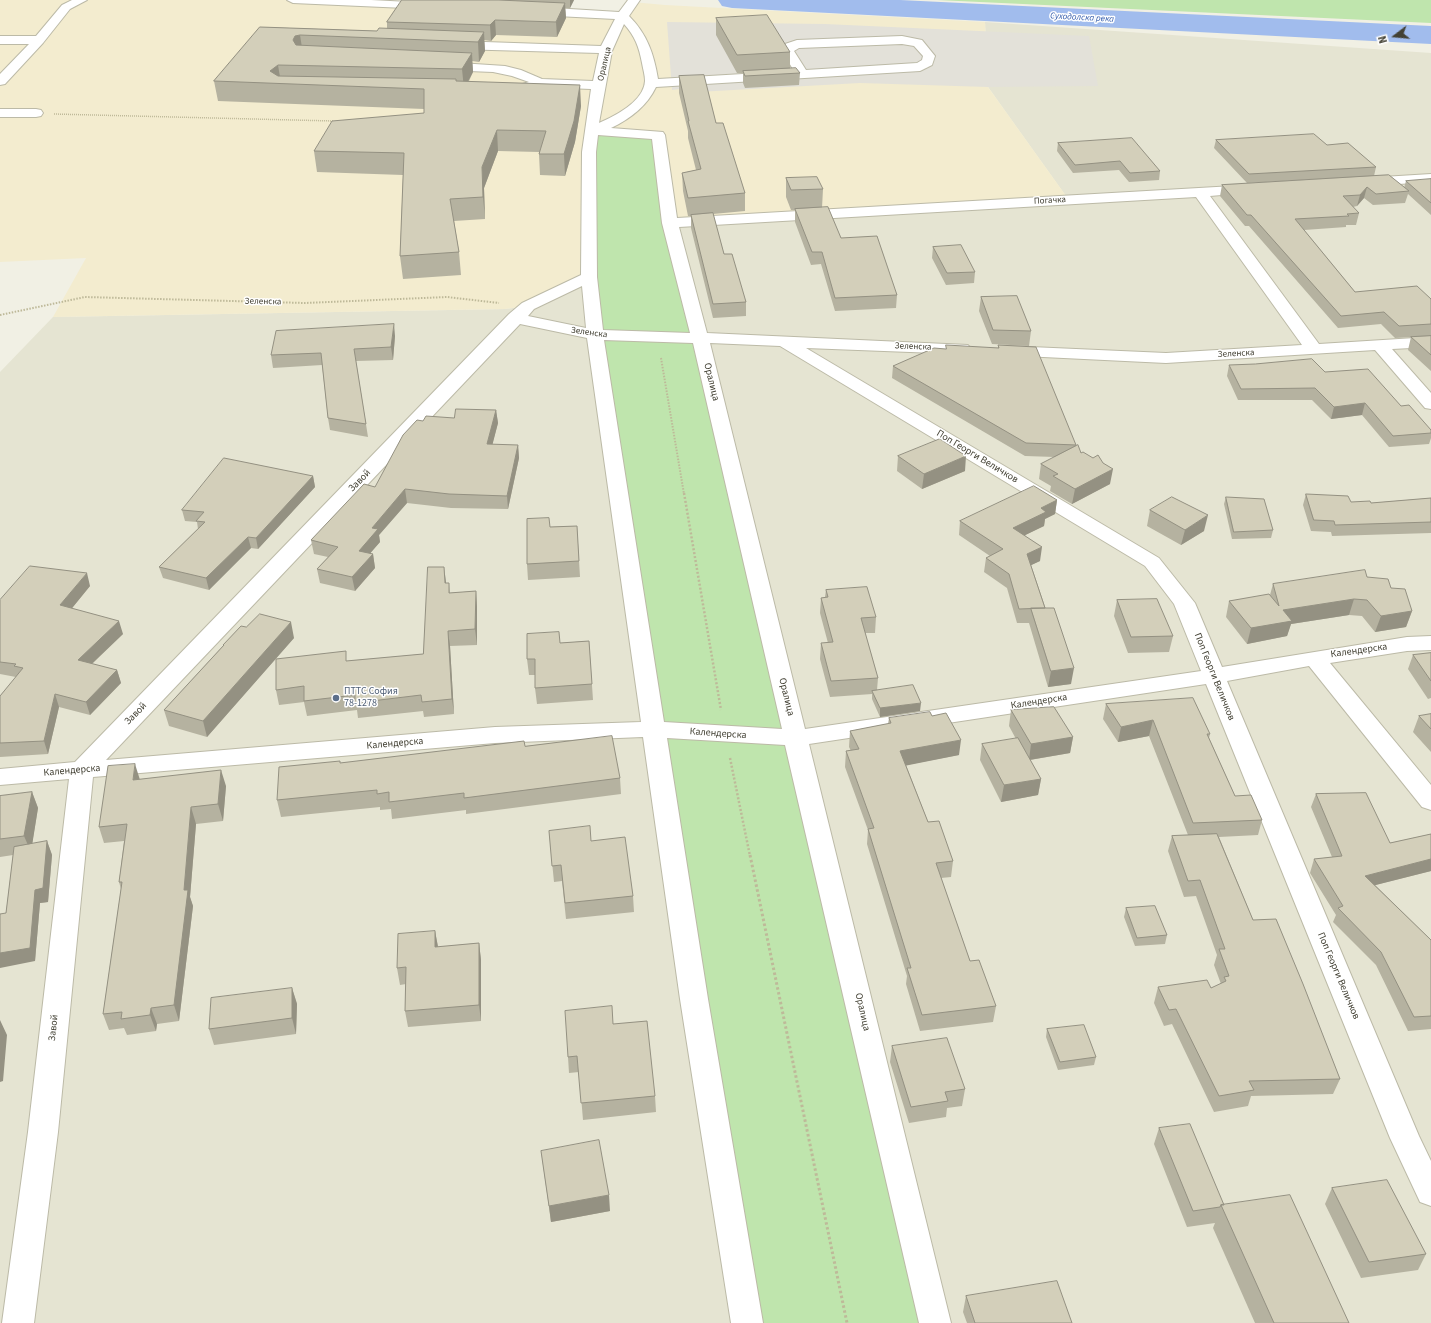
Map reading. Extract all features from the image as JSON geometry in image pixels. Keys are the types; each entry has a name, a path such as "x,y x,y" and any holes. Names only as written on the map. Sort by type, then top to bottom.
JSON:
{"street":[{"path":"0,81 39,40 66,7 81,0"},
{"path":"293,0 438,6"},
{"name":"Оралица","path":"633,1 622,16 606,50 592,131 589,152 589,277 595,335 694,999 747,1323"},
{"path":"526,11 622,16 638,31 647,53 651,83 640,103 613,123 592,131"},
{"path":"0,40 39,40"},
{"path":"651,83 920,67 928,62 929,56 918,43 902,40 797,44 789,47 788,51 802,74"},
{"path":"446,45 606,50"},
{"path":"429,65 500,68 526,76 540,83"},
{"path":"492,95 500,95 540,83 600,85"},
{"path":"0,113 36,113"},
{"name":"Оралица","path":"592,131 658,135 670,223 700,338 935,1323"},
{"path":"1351,183 1431,178"},
{"name":"Погачка","path":"670,223 1264,188"},
{"path":"1200,192 1314,349"},
{"name":"Завой","path":"18,1323 43,1132 82,770 522,312 589,277"},
{"name":"Зеленска","path":"522,312 595,335 700,338 1166,358 1431,342"},
{"name":"Поп Георги Величков","path":"785,342 1152,562 1184,603 1405,1138 1431,1192"},
{"path":"1380,346 1431,404"},
{"name":"Календерска","path":"0,776 495,735 654,729 725,735 796,738 1213,676 1314,658 1407,644 1431,643"},
{"path":"1314,658 1431,801"}],"path":[{"path":"36,113 336,122"},
{"name":"Зеленска","path":"0,315 85,297 305,303 446,297 522,312"},
{"path":"658,337 725,735 848,1323"}],"shaded area":[{"path":"0,0 293,0 622,16 632,2 985,22 988,87 1069,200 670,223 589,277 528,306 505,309 53,317 86,258 0,262"},
{"path":"667,22 825,24 1089,36 1098,86 988,87 860,83 679,93 680,89 672,90"},
{"path":"985,22 1431,53 1431,1323 0,1323 0,372 53,317 505,309 528,306 589,152 1068,199 988,87"}],"green space":[{"path":"937,0 1431,0 1431,23"},
{"path":"592,131 658,135 670,223 935,1323 747,1323 595,335"}],"building":[{"path":"402,0 499,0 565,3 556,22 495,20 490,25 387,22"},
{"path":"767,15 790,52 737,55 716,18"},
{"path":"260,27 377,31 379,28 484,32 478,42 300,35 295,36 293,40 296,45 472,53 462,69 278,65 270,71 278,76 456,79 456,81 580,85 574,121 564,154 539,154 546,131 497,130 482,167 483,197 450,199 459,252 400,256 404,153 314,151 332,121 424,113 424,89 214,81"},
{"path":"796,68 800,73 745,76 743,71"},
{"path":"704,75 716,123 723,123 745,193 688,198 682,173 701,169 688,121 679,76"},
{"path":"1314,134 1327,145 1348,143 1376,167 1249,174 1216,140"},
{"path":"1132,138 1160,171 1130,173 1120,161 1075,165 1058,143"},
{"path":"1389,175 1409,191 1376,194 1367,187 1360,195 1343,196 1359,213 1347,214 1349,216 1295,219 1355,292 1417,286 1431,299 1431,324 1399,326 1384,312 1341,316 1251,215 1247,215 1222,185"},
{"path":"817,177 823,189 791,190 786,178"},
{"path":"1431,179 1431,203 1406,181"},
{"path":"828,207 841,238 877,236 897,295 835,298 822,252 812,252 795,209"},
{"path":"713,213 724,254 732,254 746,302 713,304 691,215"},
{"path":"961,245 975,272 947,273 933,247"},
{"path":"1017,296 1031,331 993,330 981,297"},
{"path":"394,324 391,347 354,349 366,424 328,418 321,353 271,355 276,331"},
{"path":"1431,336 1431,355 1411,337"},
{"path":"946,345 999,348 998,345 1036,347 1076,445 1026,443 893,366 934,348 946,349"},
{"path":"1312,359 1325,372 1368,369 1401,406 1409,405 1431,430 1431,433 1393,436 1365,403 1334,407 1315,388 1241,389 1229,365"},
{"path":"456,409 496,410 487,444 518,445 507,496 449,494 405,489 372,528 378,529 359,551 373,554 352,577 317,569 338,547 311,540 364,484 375,487 403,435 417,420 423,421 426,416 454,418"},
{"path":"940,439 966,456 924,474 898,456"},
{"path":"1078,445 1081,453 1083,452 1093,458 1098,455 1103,463 1113,469 1075,489 1053,476 1058,474 1041,464"},
{"path":"224,458 313,476 256,538 248,537 206,578 159,567 205,522 196,521 204,512 182,510"},
{"path":"1034,486 1057,500 1041,508 1046,512 1013,528 1042,547 1027,554 1045,608 1019,609 1009,574 986,558 1003,549 960,521"},
{"path":"1306,494 1348,496 1351,502 1370,501 1371,503 1431,498 1431,522 1335,525 1334,521 1314,520"},
{"path":"1172,497 1208,515 1185,530 1150,510"},
{"path":"1226,497 1264,499 1273,530 1234,532"},
{"path":"549,518 550,527 577,526 579,561 527,564 527,519"},
{"path":"30,566 87,573 60,605 119,621 78,660 117,670 86,702 55,694 44,741 0,743 0,696 23,668 14,666 16,664 0,662 0,600"},
{"path":"428,567 444,567 445,583 449,583 449,593 476,591 475,629 448,631 452,699 422,702 421,695 355,703 355,695 304,701 304,686 276,690 276,659 346,651 346,661 423,654"},
{"path":"1365,570 1367,577 1388,579 1391,588 1405,589 1412,611 1381,616 1367,600 1354,599 1283,610 1292,621 1251,628 1229,601 1269,594 1279,606 1273,584"},
{"path":"867,587 876,617 861,618 878,678 831,681 821,643 833,642 821,598 828,597 826,590"},
{"path":"1157,599 1173,636 1131,637 1117,600"},
{"path":"1031,608 1054,608 1074,668 1051,671"},
{"path":"260,614 291,622 203,721 164,710 241,626 246,627"},
{"path":"559,632 560,643 589,641 592,684 535,688 535,659 527,659 527,634"},
{"path":"1431,653 1431,681 1413,655"},
{"path":"913,685 921,703 880,708 872,691"},
{"path":"1193,698 1210,734 1207,734 1235,796 1251,795 1262,820 1193,823 1153,720 1121,727 1106,704"},
{"path":"1054,707 1073,737 1031,744 1011,710"},
{"path":"930,712 932,716 946,713 961,740 900,751 928,822 939,821 953,861 936,863 970,961 979,960 996,1006 922,1015 907,968 911,968 868,829 874,828 846,751 859,749 850,731 891,723 889,718"},
{"path":"1431,714 1431,729 1419,716"},
{"path":"612,736 620,778 464,798 464,793 389,802 389,792 377,794 377,790 277,800 279,767 340,761 340,763 524,741 525,746"},
{"path":"1018,738 1041,779 1004,785 982,744"},
{"path":"135,764 133,780 221,770 218,804 191,807 184,890 188,890 174,1005 151,1008 150,1015 121,1019 122,1012 103,1014 122,882 119,882 127,824 99,827 108,766"},
{"path":"32,792 24,836 0,839 0,796"},
{"path":"1366,793 1390,843 1431,834 1431,859 1365,876 1431,940 1431,1016 1414,1017 1381,952 1338,908 1343,906 1314,859 1342,856 1316,794"},
{"path":"590,826 591,841 625,837 633,896 565,903 561,865 552,866 549,831"},
{"path":"1217,834 1253,920 1276,919 1340,1079 1249,1081 1254,1090 1219,1096 1176,1009 1169,1010 1158,987 1207,980 1211,988 1226,981 1224,977 1229,976 1219,949 1225,949 1200,880 1188,881 1172,836"},
{"path":"47,841 43,888 35,890 30,948 0,953 0,914 6,913 14,847"},
{"path":"1155,906 1167,935 1137,938 1126,908"},
{"path":"435,931 435,947 479,943 479,1005 405,1011 406,967 397,968 398,934"},
{"path":"292,988 292,1018 209,1029 211,998"},
{"path":"612,1006 613,1024 647,1021 655,1096 581,1103 577,1056 568,1057 565,1011"},
{"path":"1084,1025 1096,1057 1060,1062 1047,1029"},
{"path":"947,1038 965,1089 945,1092 948,1101 911,1107 892,1046"},
{"path":"1190,1124 1224,1205 1221,1205 1220,1207 1193,1211 1159,1128"},
{"path":"599,1140 609,1195 549,1206 541,1151"},
{"path":"1387,1180 1426,1254 1369,1262 1332,1188"},
{"path":"1290,1195 1349,1323 1274,1323 1221,1205"},
{"path":"1057,1281 1072,1323 975,1323 966,1296"}],"waterway":[{"name":"Суходолска река","path":"732,0 1431,35"}],"place":[{"name":"ПТТС София 78-1278","path":"336,698"}]}
